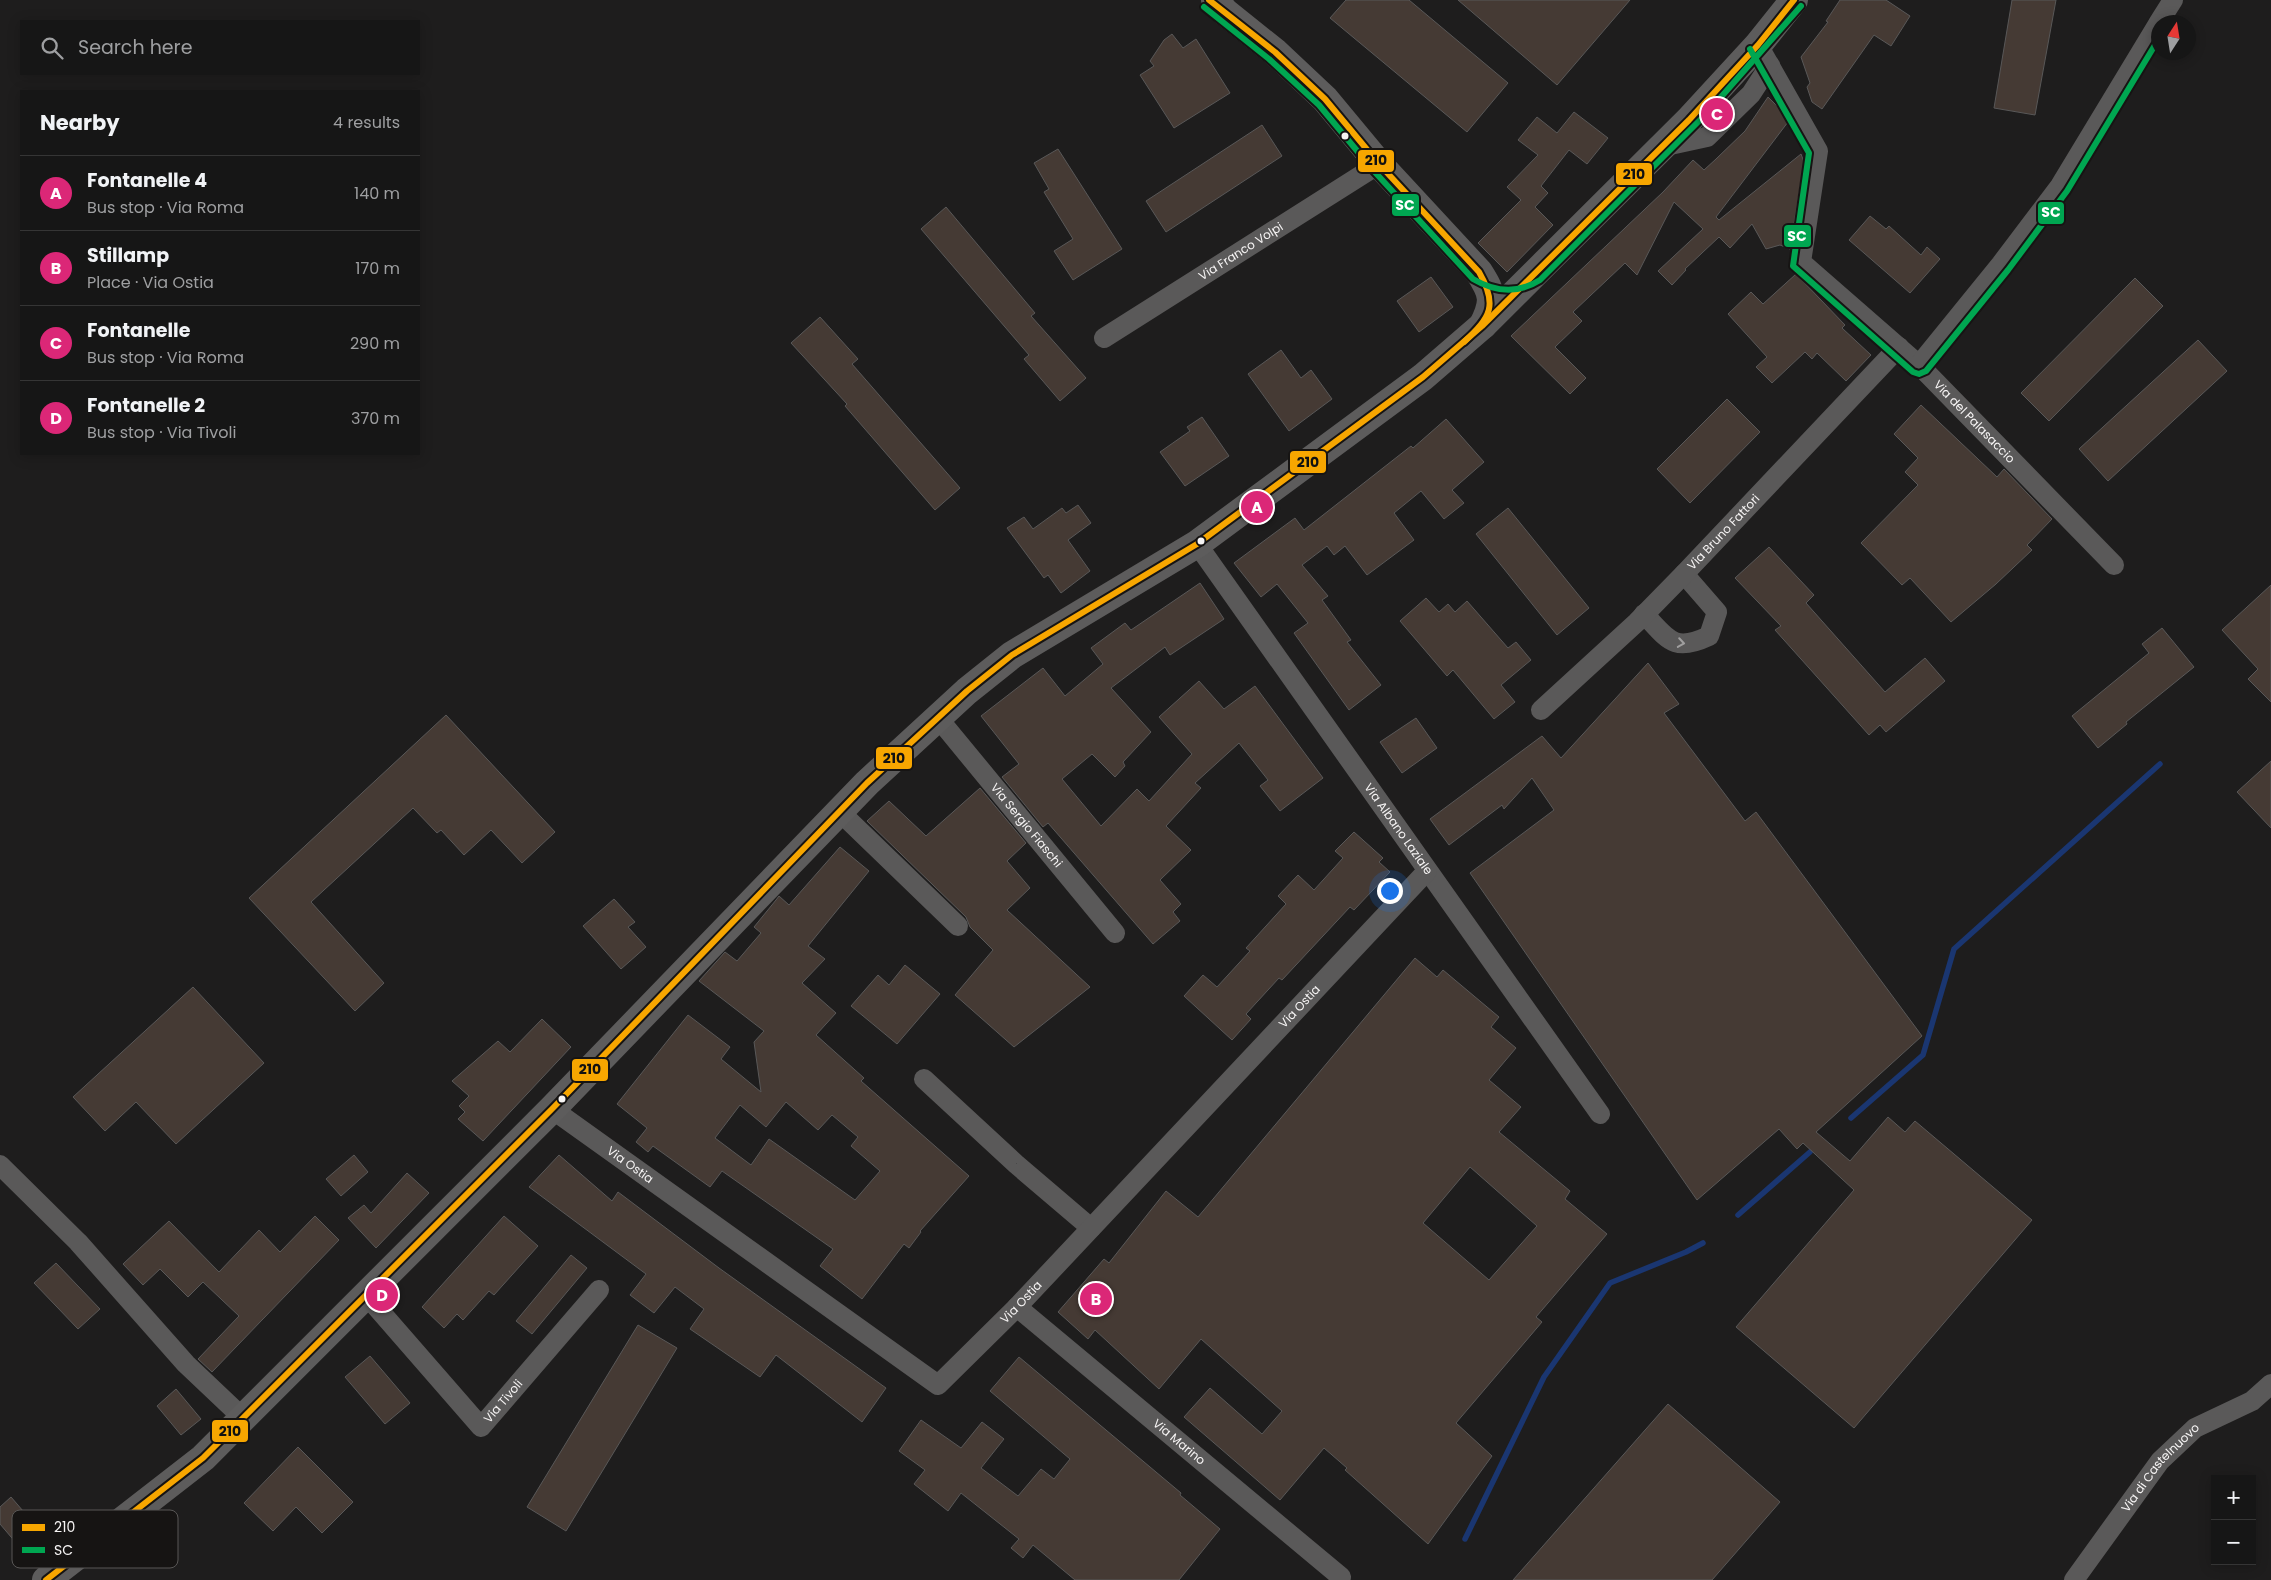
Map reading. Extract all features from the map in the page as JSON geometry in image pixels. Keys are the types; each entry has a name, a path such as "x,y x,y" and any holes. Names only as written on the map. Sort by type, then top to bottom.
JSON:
{"main road":[{"path":"136,1510 203,1458 552,1109 867,782 1012,655 1197,544 1423,377 1482,326 1661,147 1764,55 1794,0"},
{"path":"1220,6 1276,52 1325,99 1379,164 1479,272 1490,289 1492,301 1482,326"},
{"path":"1479,272 1492,279 1513,283 1534,274"},
{"path":"46,1580 61,1568"}],"street":[{"path":"2164,15 2173,0"},
{"path":"1919,365 2001,264 2060,186 2151,36"},
{"name":"Via del Palasaccio","path":"1764,55 1818,151 1801,262 1919,365 2114,565"},
{"name":"Via Franco Volpi","path":"1104,338 1379,164"},
{"name":"Via Bruno Fattori","path":"1541,710 1684,574 1899,347"},
{"name":"Via Albano Laziale","path":"1197,544 1427,872 1600,1114"},
{"path":"1644,614 1670,641 1691,645 1709,636 1717,612 1684,574"},
{"name":"Via Sergio Fiaschi","path":"938,718 1115,933"},
{"path":"839,811 958,926"},
{"name":"Via Ostia","path":"552,1109 938,1385 1017,1306 1427,872"},
{"path":"924,1079 1016,1164 1091,1228"},
{"path":"0,1165 78,1242 186,1364 243,1418"},
{"name":"Via Tivoli","path":"366,1295 481,1427 599,1290"},
{"name":"Via Marino","path":"1017,1306 1341,1577"},
{"name":"Via di Castelnuovo","path":"2074,1580 2160,1462 2195,1428 2252,1402 2271,1384"}],"building":[{"path":"1346,0 1409,0 1508,83 1467,132 1330,18"},
{"path":"1458,0 1630,0 1557,85"},
{"path":"1840,0 1886,0 1910,16 1891,46 1874,35 1822,109 1812,102 1807,87 1810,83 1801,57 1828,22 1826,21"},
{"path":"2012,0 2056,0 2035,115 1994,108"},
{"path":"1172,34 1183,48 1196,39 1230,93 1174,128 1140,75 1154,66 1150,61 1164,40"},
{"path":"1768,97 1780,109 1788,122 1716,217 1719,220 1801,154 1804,162 1790,249 1780,245 1766,249 1752,224 1730,248 1719,237 1685,269 1672,285 1658,271 1703,229 1674,202 1637,275 1625,263 1573,312 1582,321 1555,347 1586,378 1570,394 1511,336 1663,192 1693,160 1704,170 1716,159 1745,131"},
{"path":"1574,112 1608,138 1587,164 1569,150 1541,186 1548,193 1535,207 1553,225 1507,272 1478,243 1521,200 1507,187 1538,155 1518,140 1537,117 1557,133"},
{"path":"1262,125 1282,156 1166,232 1146,201"},
{"path":"1058,149 1122,249 1073,280 1054,251 1073,239 1044,192 1049,189 1034,163"},
{"path":"946,207 1035,313 1031,316 1086,378 1060,401 1024,359 1029,355 921,229"},
{"path":"1870,216 1886,229 1889,226 1921,255 1927,247 1940,259 1910,293 1849,240"},
{"path":"1796,274 1845,325 1842,328 1871,355 1846,381 1817,353 1812,359 1805,352 1772,383 1756,367 1767,357 1728,314 1751,292 1763,304"},
{"path":"1431,277 1453,307 1419,332 1397,301"},
{"path":"2135,278 2163,306 2049,421 2021,393"},
{"path":"820,317 858,359 852,364 960,488 935,510 845,406 847,404 791,343"},
{"path":"2198,340 2227,371 2108,481 2079,449"},
{"path":"1281,350 1301,378 1311,370 1332,399 1289,431 1248,374"},
{"path":"1727,399 1760,432 1690,503 1657,469"},
{"path":"1921,405 1997,477 2004,469 2052,519 2027,545 2032,550 1951,622 1910,578 1902,585 1861,543 1918,485 1905,472 1918,458 1894,434"},
{"path":"1202,417 1229,456 1185,486 1160,452 1190,431 1187,427"},
{"path":"1446,419 1484,462 1452,490 1464,503 1444,519 1421,491 1394,513 1414,540 1367,575 1345,546 1334,555 1327,546 1302,565 1328,596 1322,600 1351,640 1347,642 1381,685 1349,710 1294,633 1308,623 1277,584 1261,597 1234,563 1295,518 1304,530 1411,446 1413,448"},
{"path":"1078,505 1091,523 1068,540 1090,571 1061,593 1048,575 1044,578 1007,528 1024,517 1033,529 1062,508 1066,513"},
{"path":"1508,508 1589,608 1557,635 1476,534"},
{"path":"1769,547 1814,595 1806,603 1885,692 1925,658 1945,681 1886,732 1880,725 1869,735 1775,630 1781,626 1735,578"},
{"path":"1200,583 1224,619 1170,655 1165,647 1111,688 1151,732 1123,762 1125,766 1115,777 1092,754 1062,779 1101,826 1137,789 1149,801 1192,754 1159,717 1199,681 1224,709 1255,686 1323,778 1280,811 1260,786 1268,780 1239,743 1195,783 1201,788 1166,826 1191,850 1160,880 1181,904 1173,912 1180,921 1153,944 1048,823 1043,827 1002,777 1019,764 981,716 1043,668 1065,696 1103,664 1091,648 1125,623 1131,630"},
{"path":"2271,585 2271,702 2248,679 2258,669 2222,630"},
{"path":"1426,598 1439,612 1448,604 1455,612 1467,601 1508,648 1516,642 1531,660 1501,685 1515,702 1494,719 1453,670 1447,676 1400,621"},
{"path":"2162,628 2194,667 2126,722 2127,724 2098,748 2072,716 2149,653 2142,644"},
{"path":"1648,663 1679,704 1664,713 1745,821 1756,812 1922,1036 1816,1132 1850,1161 1888,1117 1905,1132 1915,1121 2032,1220 1854,1428 1736,1327 1854,1190 1803,1143 1797,1149 1779,1129 1697,1200 1470,873 1554,810 1532,778 1504,809 1502,805 1449,845 1430,819 1542,736 1561,758"},
{"path":"446,715 555,832 522,863 491,830 464,855 441,830 437,833 413,808 311,902 384,983 355,1011 249,898"},
{"path":"1416,718 1437,748 1402,773 1380,742"},
{"path":"2271,761 2271,828 2237,792"},
{"path":"980,788 1026,843 1007,861 1030,888 1007,910 1090,987 1014,1047 955,995 993,950 970,927 966,917 867,821 889,801 926,836"},
{"path":"1354,832 1383,858 1379,862 1390,872 1354,910 1350,907 1282,980 1279,978 1246,1014 1251,1019 1232,1040 1184,996 1203,975 1217,987 1250,951 1246,948 1286,904 1278,896 1298,875 1314,890 1343,858 1335,851"},
{"path":"840,847 869,871 808,946 825,959 802,983 836,1013 816,1035 864,1078 861,1081 969,1176 920,1231 909,1248 904,1244 862,1299 820,1266 833,1249 722,1171 710,1187 653,1146 648,1152 636,1142 647,1128 617,1104 688,1015 730,1047 721,1059 761,1092 754,1042 764,1031 699,981 725,952 737,961 761,933 754,927 779,896 789,905","holes":["786,1102 818,1130 832,1115 858,1137 851,1146 880,1171 855,1200 769,1139 751,1165 715,1138 740,1105 766,1127"]},
{"path":"614,899 635,922 628,927 646,947 621,969 583,926"},
{"path":"1415,958 1437,977 1443,970 1499,1017 1491,1027 1516,1048 1489,1080 1521,1107 1499,1132 1570,1191 1565,1199 1607,1234 1536,1317 1542,1322 1456,1423 1492,1456 1428,1544 1345,1470 1347,1468 1324,1448 1280,1500 1184,1417 1210,1388 1262,1434 1282,1411 1201,1339 1159,1389 1095,1330 1088,1339 1058,1312 1104,1259 1109,1263 1166,1191 1198,1217","holes":["1470,1167 1537,1226 1489,1280 1423,1223"]},
{"path":"905,965 940,994 897,1044 851,1006 878,975 889,985"},
{"path":"193,987 264,1063 176,1144 136,1102 105,1131 73,1097"},
{"path":"542,1019 571,1047 483,1141 458,1119 465,1112 459,1106 469,1096 452,1081 498,1041 510,1052"},
{"path":"354,1155 368,1172 341,1196 326,1179"},
{"path":"559,1155 612,1201 618,1192 719,1268 886,1388 862,1422 776,1355 760,1377 690,1329 704,1309 675,1287 654,1313 630,1295 646,1274 529,1187"},
{"path":"407,1173 429,1193 376,1248 348,1218 364,1205 371,1213"},
{"path":"315,1216 339,1240 212,1372 198,1359 239,1316 203,1282 188,1297 160,1269 143,1285 123,1264 169,1221 219,1272 259,1230 280,1252"},
{"path":"504,1216 538,1246 494,1295 489,1291 463,1320 457,1314 444,1328 422,1307"},
{"path":"571,1255 587,1268 532,1334 516,1321"},
{"path":"56,1263 100,1309 78,1329 34,1283"},
{"path":"638,1325 677,1348 566,1531 527,1507"},
{"path":"370,1356 410,1403 385,1424 345,1377"},
{"path":"1019,1357 1181,1493 1180,1495 1220,1529 1179,1580 1075,1580 1033,1545 1023,1558 1011,1548 1019,1539 961,1493 948,1511 914,1484 925,1470 899,1451 921,1420 961,1448 982,1422 1004,1439 981,1468 1018,1496 1041,1469 1054,1479 1070,1459 990,1391"},
{"path":"176,1389 201,1419 181,1435 157,1406"},
{"path":"1668,1404 1780,1502 1712,1580 1513,1580"},
{"path":"298,1447 353,1502 322,1533 296,1507 273,1531 244,1503"},
{"path":"11,1497 22,1510 12,1510 12,1538 0,1524 0,1507"}],"waterway":[{"path":"1851,1118 1923,1055 1954,949 2160,764"},
{"path":"1738,1215 1810,1152"},
{"path":"1465,1539 1544,1377 1610,1283 1686,1252 1703,1243"}],"transit line":[{"name":"210","path":"1209,0 1275,52 1325,99 1379,164 1479,272 1488,293 1489,310 1486,318 1464,342"},
{"name":"210","path":"136,1510 203,1458 552,1109 867,783 967,691 1012,655 1197,544 1423,377 1482,326 1689,120 1758,45 1794,0"},
{"name":"SC","path":"1204,7 1269,59 1319,105 1373,170 1473,279 1490,287 1506,290 1523,288 1540,280 1707,113 1801,6"},
{"name":"SC","path":"1750,49 1809,153 1793,266 1913,372 1919,374 1926,371 2008,270 2067,191 2151,52"},
{"name":"210","path":"46,1580 61,1568"}],"place":[{"name":"Fontanelle","path":"1717,114"},
{"name":"Fontanelle 4","path":"1257,507"},
{"name":"Fontanelle 2","path":"382,1295"},
{"name":"Stillamp","path":"1096,1299"}]}
